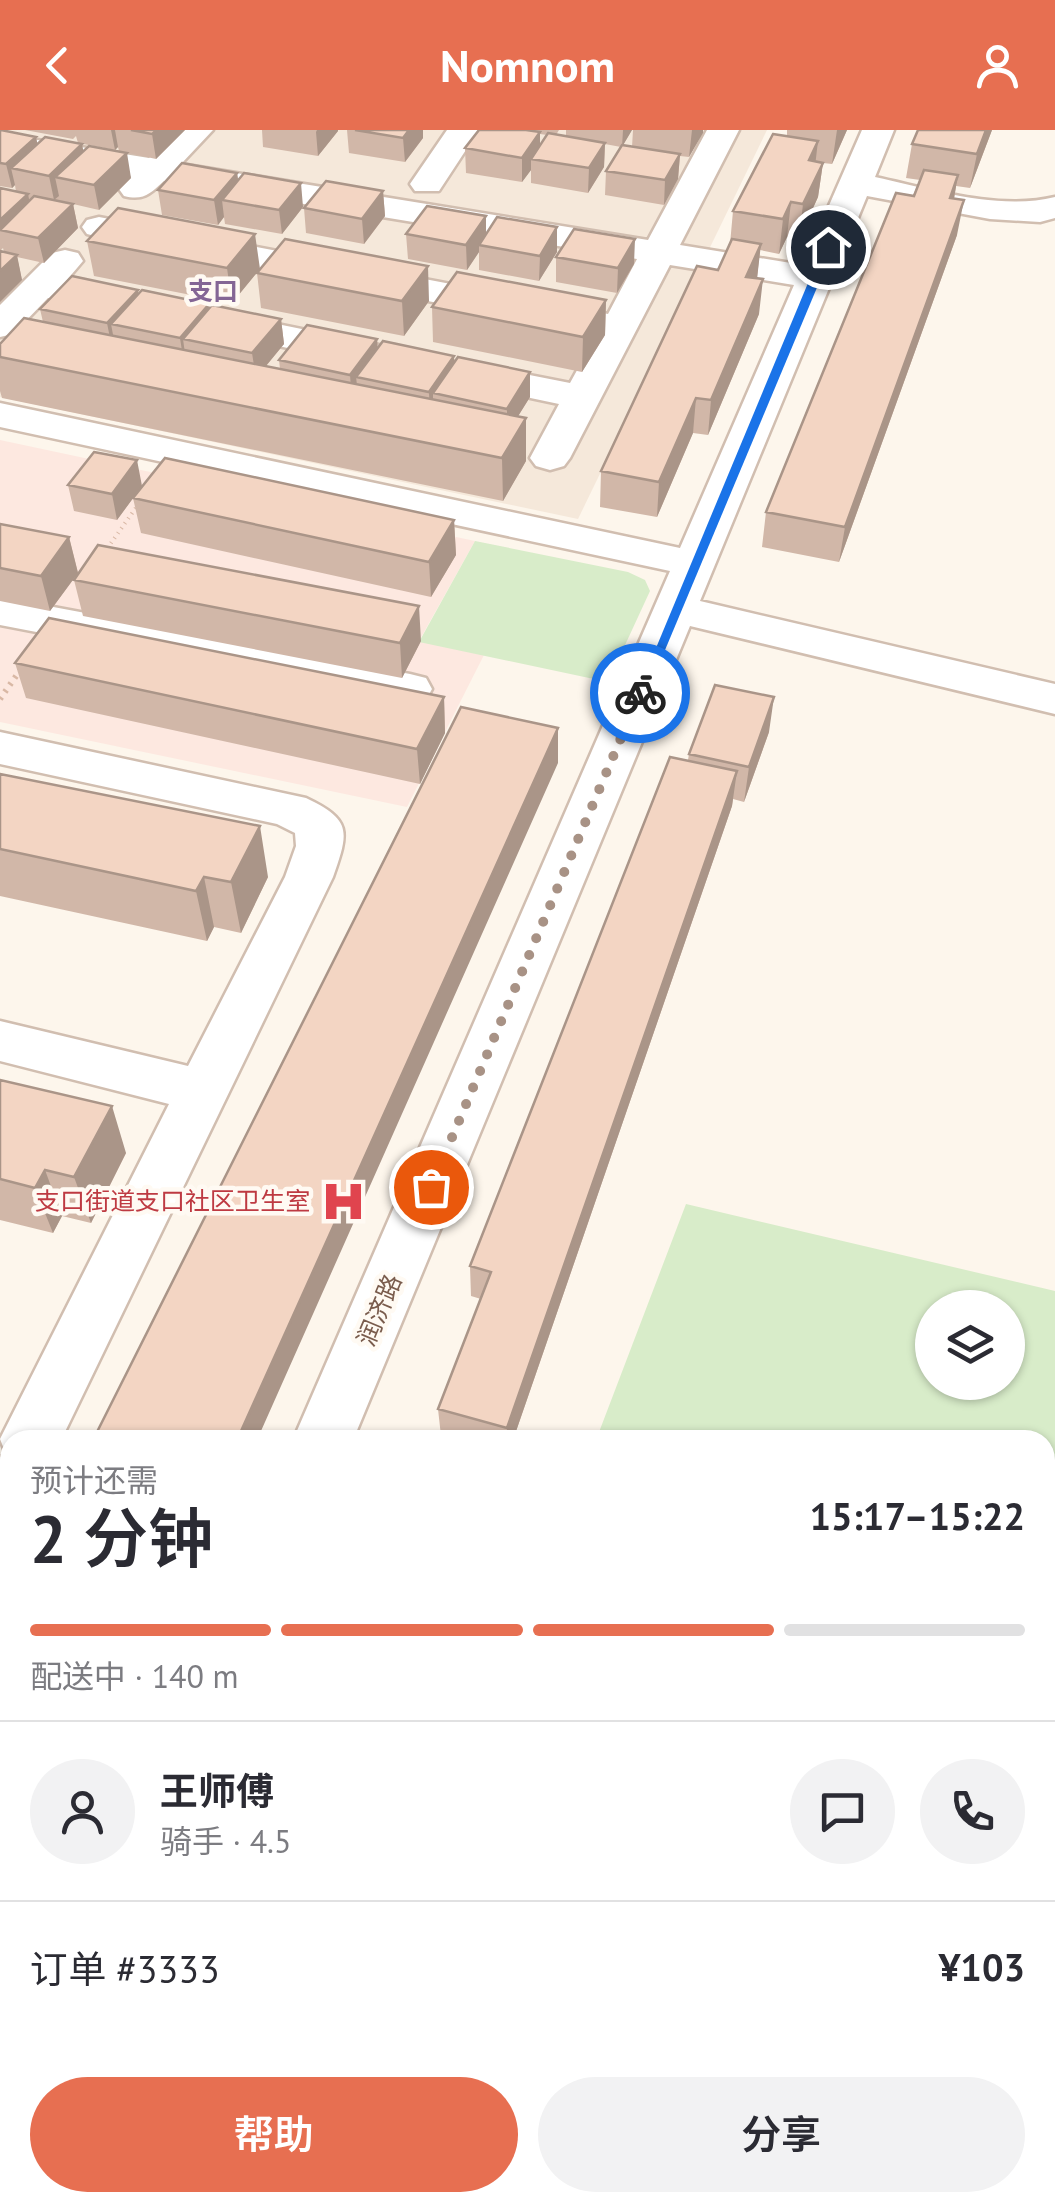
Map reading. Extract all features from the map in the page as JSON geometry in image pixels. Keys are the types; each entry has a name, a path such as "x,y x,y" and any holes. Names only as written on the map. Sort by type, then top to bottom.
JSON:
{"street":[{"path":"0,326 197,130"},
{"path":"397,229 463,130"},
{"path":"550,458 723,130"},
{"name":"润济路","path":"328,1430 878,130"},
{"path":"0,144 364,204 397,229 619,327"},
{"path":"855,183 1014,213 1047,212 1055,208"},
{"path":"99,226 397,229 658,252 815,278"},
{"path":"40,286 582,397"},
{"path":"0,414 696,564"},
{"path":"676,609 1055,699"},
{"path":"0,611 410,689"},
{"path":"0,748 289,810 318,824 320,846 34,1430"},
{"path":"0,1042 203,1091"}],"path":[{"path":"0,699 176,452"}],"shaded area":[{"path":"0,130 767,130 578,519 0,397"},
{"path":"0,440 475,541 419,641 484,655 407,807 0,722"}],"green space":[{"path":"475,541 628,572 645,580 650,591 608,682 419,642"},
{"path":"686,1204 1055,1291 1055,1430 600,1430"}],"building":[{"path":"0,130 36,137 6,164 0,163"},
{"path":"355,130 409,130 403,138"},
{"path":"479,130 540,132 522,158 465,148"},
{"path":"918,130 986,130 977,154 912,144"},
{"path":"548,133 605,143 589,168 531,159"},
{"path":"773,134 818,141 809,160 823,163 803,204 791,202 783,219 733,211"},
{"path":"45,137 82,144 49,176 11,168"},
{"path":"622,145 680,154 665,180 606,171"},
{"path":"89,146 127,153 94,185 55,177"},
{"path":"182,163 237,173 214,200 158,190"},
{"path":"924,170 958,175 950,198 964,200 845,527 766,512 896,193 914,196"},
{"path":"244,173 301,183 279,210 222,200"},
{"path":"326,181 383,191 362,219 304,208"},
{"path":"0,188 28,194 0,220"},
{"path":"34,196 73,204 38,238 0,230"},
{"path":"427,206 486,216 466,245 406,234"},
{"path":"118,208 255,234 227,268 87,241"},
{"path":"497,217 557,227 540,256 479,245"},
{"path":"574,229 635,239 618,268 556,257"},
{"path":"285,239 428,266 402,301 257,273"},
{"path":"732,239 761,244 746,277 763,279 711,400 696,398 659,482 601,471 697,266 718,270"},
{"path":"0,251 17,255 0,271"},
{"path":"457,272 606,300 583,337 432,307"},
{"path":"72,276 138,290 107,323 40,309"},
{"path":"142,290 209,304 180,338 111,324"},
{"path":"212,305 281,319 252,353 183,339"},
{"path":"24,318 526,418 502,458 0,357 0,344"},
{"path":"307,325 377,339 350,375 279,360"},
{"path":"383,341 454,356 429,392 356,377"},
{"path":"458,357 530,372 507,409 433,393"},
{"path":"94,452 137,460 112,494 68,485"},
{"path":"165,458 454,520 429,562 133,498"},
{"path":"0,524 69,537 41,576 0,568"},
{"path":"98,545 419,606 400,643 74,580"},
{"path":"49,618 444,697 417,749 15,663"},
{"path":"715,685 774,697 749,767 689,754"},
{"path":"461,707 558,728 242,1430 98,1430"},
{"path":"670,757 737,771 507,1428 438,1409 491,1272 470,1266"},
{"path":"0,774 260,826 231,882 204,877 196,891 0,849"},
{"path":"0,1080 112,1106 74,1177 45,1170 35,1188 0,1179"}],"way so far":[{"path":"431,1187 640,693"}],"place":[{"name":"支口街道支口社区卫生室","path":"343,1201"}],"district":[{"name":"支口","path":"213,291"}],"route":[{"path":"640,693 828,247"}]}
